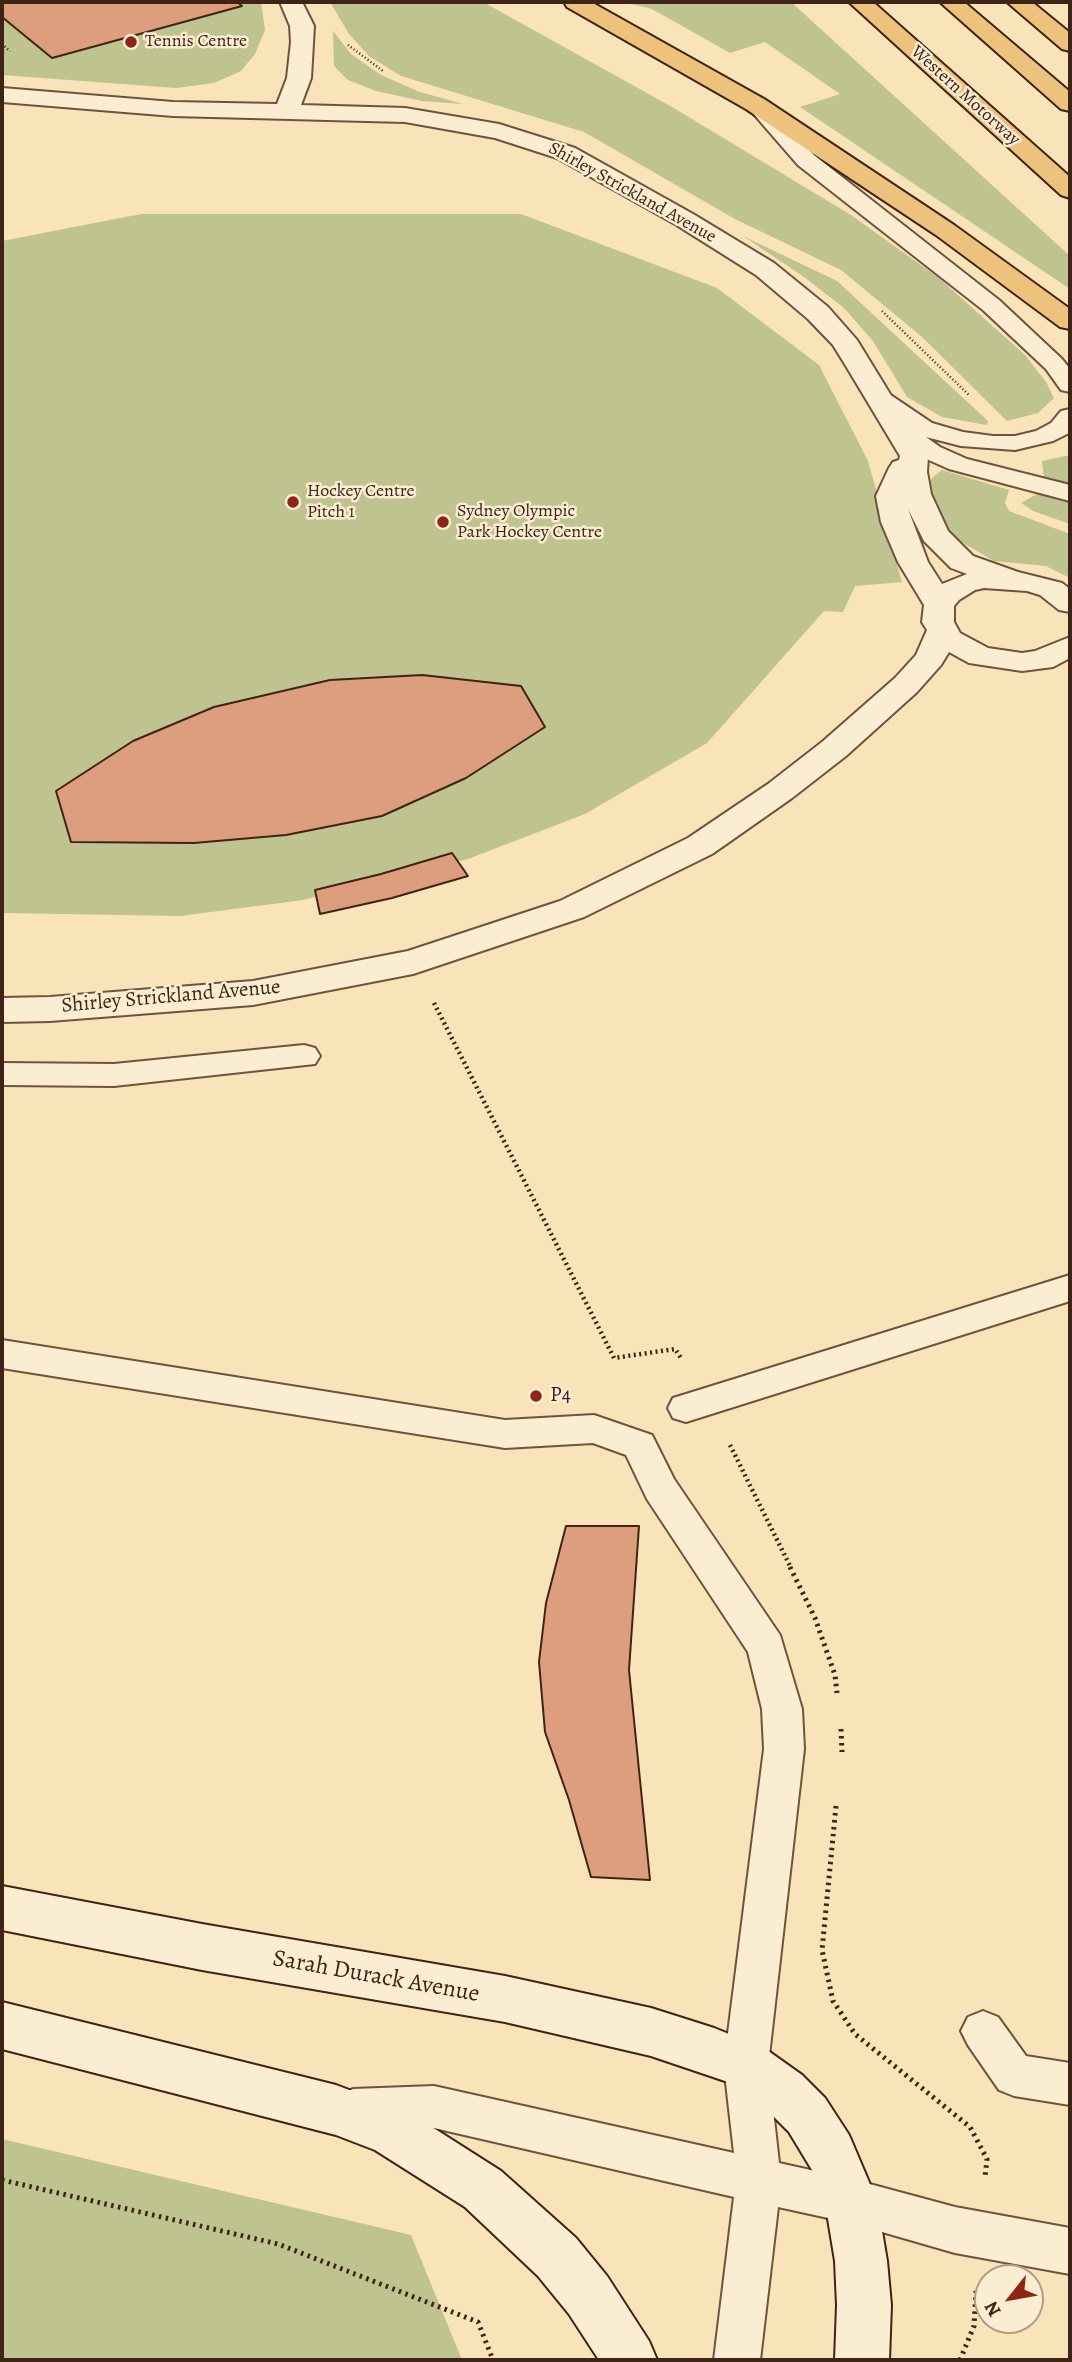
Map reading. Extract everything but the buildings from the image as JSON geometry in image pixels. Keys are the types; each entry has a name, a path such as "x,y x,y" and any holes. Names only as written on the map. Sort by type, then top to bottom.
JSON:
{"highway":[{"path":"575,2 755,104 945,230 1070,321"},
{"name":"Western Motorway","path":"860,2 1070,190"},
{"path":"951,2 1070,104"},
{"path":"1018,2 1070,44"}],"street":[{"path":"287,111 299,78 303,42 302,26 291,2"},
{"name":"Shirley Strickland Avenue","path":"2,95 145,107 378,113 499,131 566,153 684,219 792,289 843,340 914,456 912,472 916,494 935,535 962,562 1007,578"},
{"path":"914,456 894,484 892,508 904,544 941,618 959,647 1001,661 1022,662 1042,660 1070,646"},
{"path":"941,618 948,593 964,584 984,579 1007,578 1030,582 1051,589 1070,603"},
{"name":"Shirley Strickland Avenue","path":"2,1010 50,1009 253,993 413,962 572,909 701,846 834,749 930,658 941,618"},
{"path":"920,670 946,653 972,653"},
{"name":"Sarah Durack Avenue","path":"2,1908 202,1947 505,1999 651,2032 746,2065 784,2092 807,2115 831,2153 852,2201 862,2261 862,2360"},
{"path":"2,2026 336,2110 392,2131 483,2189 557,2257 588,2295 630,2360"}],"lane":[{"path":"755,104 806,160 965,283 1040,350 1070,385"},
{"path":"880,399 923,428 961,439 993,443 1024,442 1049,435 1060,428 1070,416"},
{"path":"895,424 922,446 958,464 1070,493"},
{"path":"2,1074 114,1076 304,1056"},
{"path":"686,1408 1070,1288"},
{"path":"2,1354 505,1434 594,1429 639,1445 660,1488 766,1647 782,1709 783,1749 746,2065 759,2180 737,2360"},
{"path":"982,2031 1014,2075 1070,2084"},
{"path":"336,2110 434,2107 852,2201 955,2230 1070,2251"}],"path":[{"path":"413,962 614,1358 675,1349"},
{"path":"822,1950 833,2001 855,2034 970,2127 987,2159"},
{"path":"2,2180 278,2244 478,2322 493,2360"},
{"path":"960,2360 974,2326"}],"green space":[{"name":"Tennis Centre","path":"2,2 261,2 265,30 255,54 241,71 214,83 176,88 2,75"},
{"path":"330,2 483,2 672,107 851,215 939,278 1025,355 1046,382 1054,398 1038,413 1007,421 921,336 841,270 735,219 584,132 401,76 369,56 349,34"},
{"path":"623,2 791,2 1070,256 1070,289 800,107 840,94 765,42 730,53 652,9"},
{"path":"333,31 351,54 381,75 420,92 463,104 422,101 376,91 348,80 334,66"},
{"name":"Sydney Olympic Park Hockey Centre","path":"141,214 521,214 717,288 819,365 868,461 902,582 855,586 843,612 824,611 707,743 585,814 468,859 303,900 180,916 2,913 2,241"},
{"path":"743,236 837,281 988,421 987,425 942,417 907,397 873,341 844,308"},
{"path":"1070,455 1070,484 1044,477 1042,461"},
{"path":"942,470 1009,490 1005,503 1009,511 1070,534 1070,578 1046,566 994,561 960,541 941,522 924,491 932,478"},
{"path":"1037,494 1070,503 1070,524 1033,511 1021,503"},
{"path":"2,2139 411,2235 462,2360 2,2360"}],"place":[{"name":"Tennis Centre","path":"131,42"},
{"name":"Hockey Centre Pitch 1","path":"293,502"},
{"name":"Sydney Olympic Park Hockey Centre","path":"443,522"},
{"name":"P4","path":"536,1396"}]}
